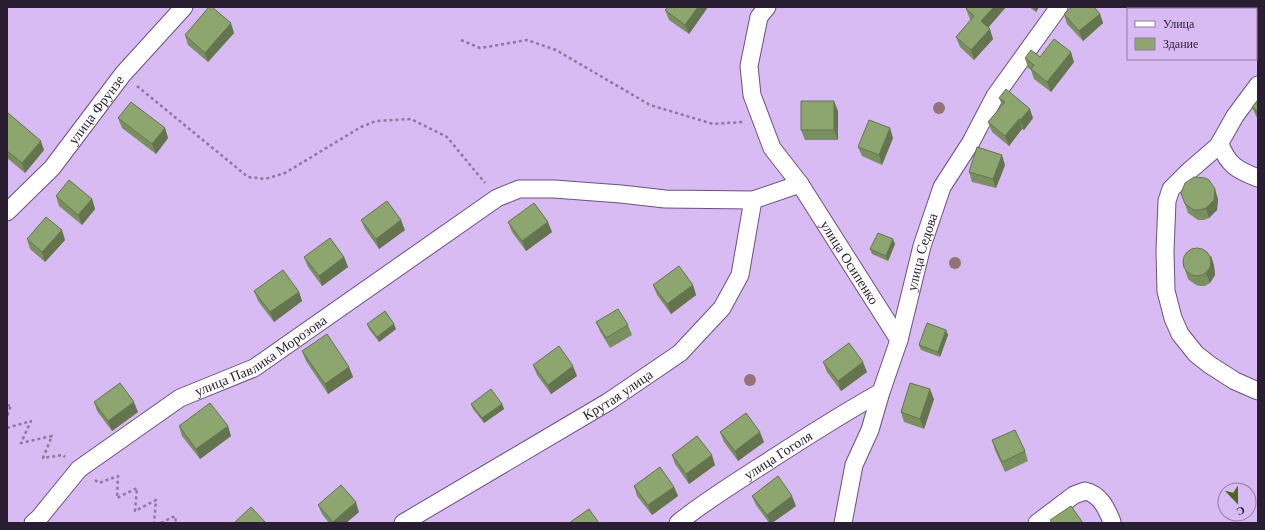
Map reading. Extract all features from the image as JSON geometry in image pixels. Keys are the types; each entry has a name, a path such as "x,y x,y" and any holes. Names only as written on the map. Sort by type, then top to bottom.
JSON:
{"street":[{"name":"улица Фрунзе","path":"7,212 52,168 123,74 184,7"},
{"name":"улица Седова","path":"843,523 854,465 870,430 899,340 922,246 942,186 971,142 995,96 1058,7"},
{"name":"улица Осипенко","path":"763,12 749,66 752,95 772,148 800,184 899,340"},
{"path":"1258,85 1235,116 1220,144 1171,189 1167,201 1165,231 1166,291 1177,328 1196,354 1210,365 1228,377 1258,391"},
{"path":"1220,144 1224,154 1232,165 1258,178"},
{"name":"улица Павлика Морозова","path":"33,523 86,474 180,398 254,368 497,198 519,189 547,189 621,194 664,199 753,200 800,184"},
{"name":"Крутая улица","path":"403,523 608,402 680,352 722,308 740,275 753,200"},
{"name":"улица Гоголя","path":"678,523 696,508 838,416 881,392"},
{"path":"1037,523 1074,495 1085,490 1104,504 1112,522"}],"path":[{"path":"461,40 480,48 527,40 556,50 650,105 713,124 761,121"},
{"path":"123,74 248,176 265,179 285,173 361,126 376,121 411,119 447,137 497,198"},
{"path":"7,406 11,406 7,417"},
{"path":"7,428 31,421 21,443 52,436 43,458 63,455 99,483 118,476 117,498 137,488 135,511 156,500 154,523"},
{"path":"161,523 175,516 176,523"}],"building":[{"path":"209,7 212,7 231,23 205,53 185,35"},
{"path":"668,7 698,7 685,25 665,10"},
{"path":"968,7 994,7 981,21 990,29 971,50 956,37 974,16 966,9"},
{"path":"1072,7 1094,7 1100,14 1079,31 1064,14"},
{"path":"1054,39 1071,52 1047,82 1031,69 1034,65 1025,58 1031,50 1040,57"},
{"path":"1006,89 1030,109 1020,120 1019,119 1005,136 988,122 1005,102 999,98"},
{"path":"1258,100 1258,112 1252,107"},
{"path":"801,101 834,101 834,130 801,130"},
{"path":"131,102 165,128 152,144 118,118"},
{"path":"8,113 41,141 22,163 7,151"},
{"path":"869,120 890,128 879,155 858,147"},
{"path":"977,147 1002,155 993,179 969,172"},
{"path":"1194,177 1209,180 1215,189 1214,200 1206,208 1200,210 1194,210 1185,204 1181,193 1185,183"},
{"path":"69,180 92,199 78,215 56,196"},
{"path":"387,201 401,220 376,239 361,220"},
{"path":"534,203 548,222 522,241 508,222"},
{"path":"46,217 62,230 42,252 27,239"},
{"path":"878,233 893,239 886,256 870,249"},
{"path":"330,238 344,257 319,276 304,257"},
{"path":"1197,248 1207,252 1211,262 1207,272 1197,276 1187,272 1183,262 1187,252"},
{"path":"679,266 693,285 667,304 653,285"},
{"path":"283,270 299,292 270,312 254,291"},
{"path":"618,309 628,325 606,338 596,322"},
{"path":"385,311 394,324 377,337 367,324"},
{"path":"927,323 946,330 938,352 919,345"},
{"path":"327,334 349,367 325,384 302,351"},
{"path":"849,343 863,362 838,381 823,362"},
{"path":"559,346 573,366 548,385 533,365"},
{"path":"120,383 134,402 108,421 94,402"},
{"path":"910,383 930,389 920,419 901,412"},
{"path":"491,389 502,404 482,418 471,404"},
{"path":"210,403 228,426 196,449 179,426"},
{"path":"746,413 760,432 735,451 720,432"},
{"path":"1015,430 1025,451 1002,462 992,440"},
{"path":"697,436 712,455 686,474 672,455"},
{"path":"660,467 674,487 648,505 634,486"},
{"path":"778,476 792,496 767,515 752,496"},
{"path":"341,485 356,502 333,522 318,505"},
{"path":"1071,506 1083,523 1052,523 1050,520"},
{"path":"251,507 266,523 234,523"},
{"path":"589,509 599,523 569,523"}]}
